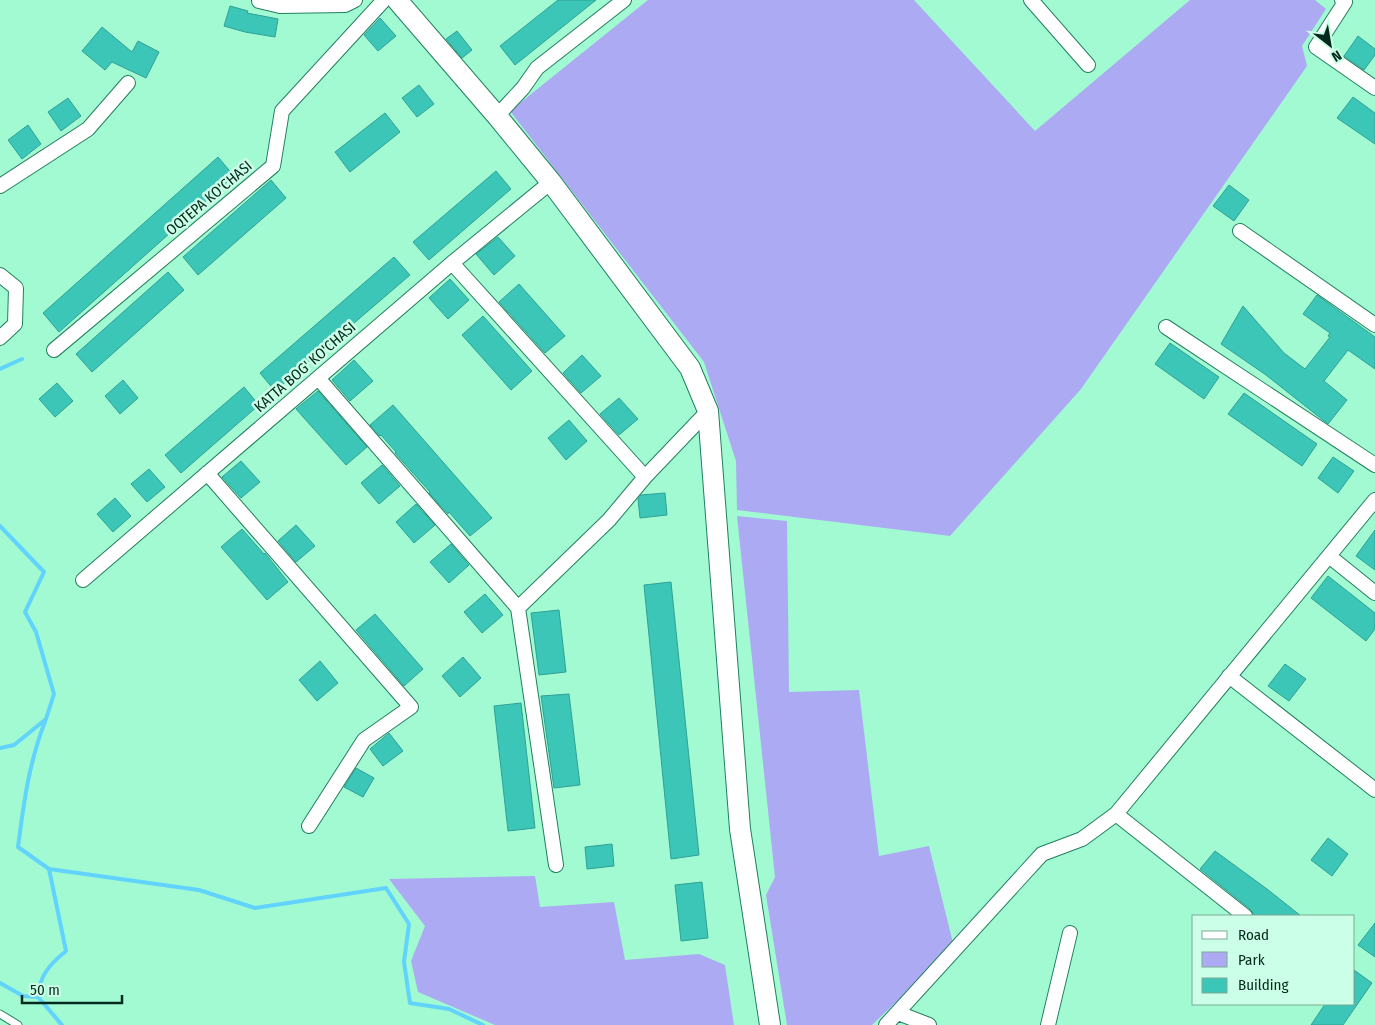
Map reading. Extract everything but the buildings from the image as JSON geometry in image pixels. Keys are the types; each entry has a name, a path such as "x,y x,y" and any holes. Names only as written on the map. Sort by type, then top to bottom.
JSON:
{"main road":[{"path":"397,0 551,182 690,368 708,411 740,829 770,1025"}],"street":[{"path":"259,1 280,6 345,5 355,0"},
{"name":"OQTEPA KO'CHASI","path":"54,350 273,166 282,111 384,0"},
{"path":"497,116 537,68 624,0"},
{"path":"1031,0 1088,65"},
{"path":"1344,1 1316,47 1375,88"},
{"path":"0,186 88,129 128,83"},
{"name":"KATTA BOG' KO'CHASI","path":"83,580 452,263 551,182"},
{"path":"1240,231 1375,325"},
{"path":"452,263 645,477"},
{"path":"0,275 16,288 15,324 0,338"},
{"path":"1166,327 1375,465"},
{"path":"318,378 518,608 556,865"},
{"path":"518,608 609,520 645,477 708,411"},
{"path":"207,474 411,707 364,740 309,826"},
{"path":"886,1025 1042,854 1082,839 1116,814 1375,500"},
{"path":"1329,556 1375,593"},
{"path":"1229,676 1375,790"},
{"path":"1116,814 1245,915"},
{"path":"1048,1025 1070,934"},
{"path":"898,1013 929,1025"}],"lane":[{"path":"0,1014 18,1025"}],"green space":[{"path":"648,0 914,0 1035,131 1190,0 1315,0 1326,9 1302,46 1307,66 1081,389 950,536 737,510 736,461 704,362 510,111"},
{"path":"737,516 787,521 789,692 859,690 879,856 929,846 954,947 872,1025 787,1025 766,895 775,877"},
{"path":"535,876 540,907 614,902 625,960 699,954 725,965 734,1025 495,1025 418,992 411,961 425,926 389,879"}],"waterway":[{"path":"0,369 22,359"},
{"path":"0,526 44,572 25,612 36,632 54,694 46,719 14,745 0,748"},
{"path":"46,719 31,766 18,847 49,869 199,890 255,908 386,888 409,924 404,962 410,1003 449,1009 483,1025"},
{"path":"38,997 46,971 66,951 49,869"},
{"path":"0,983 23,996 38,997 62,1025"}]}
